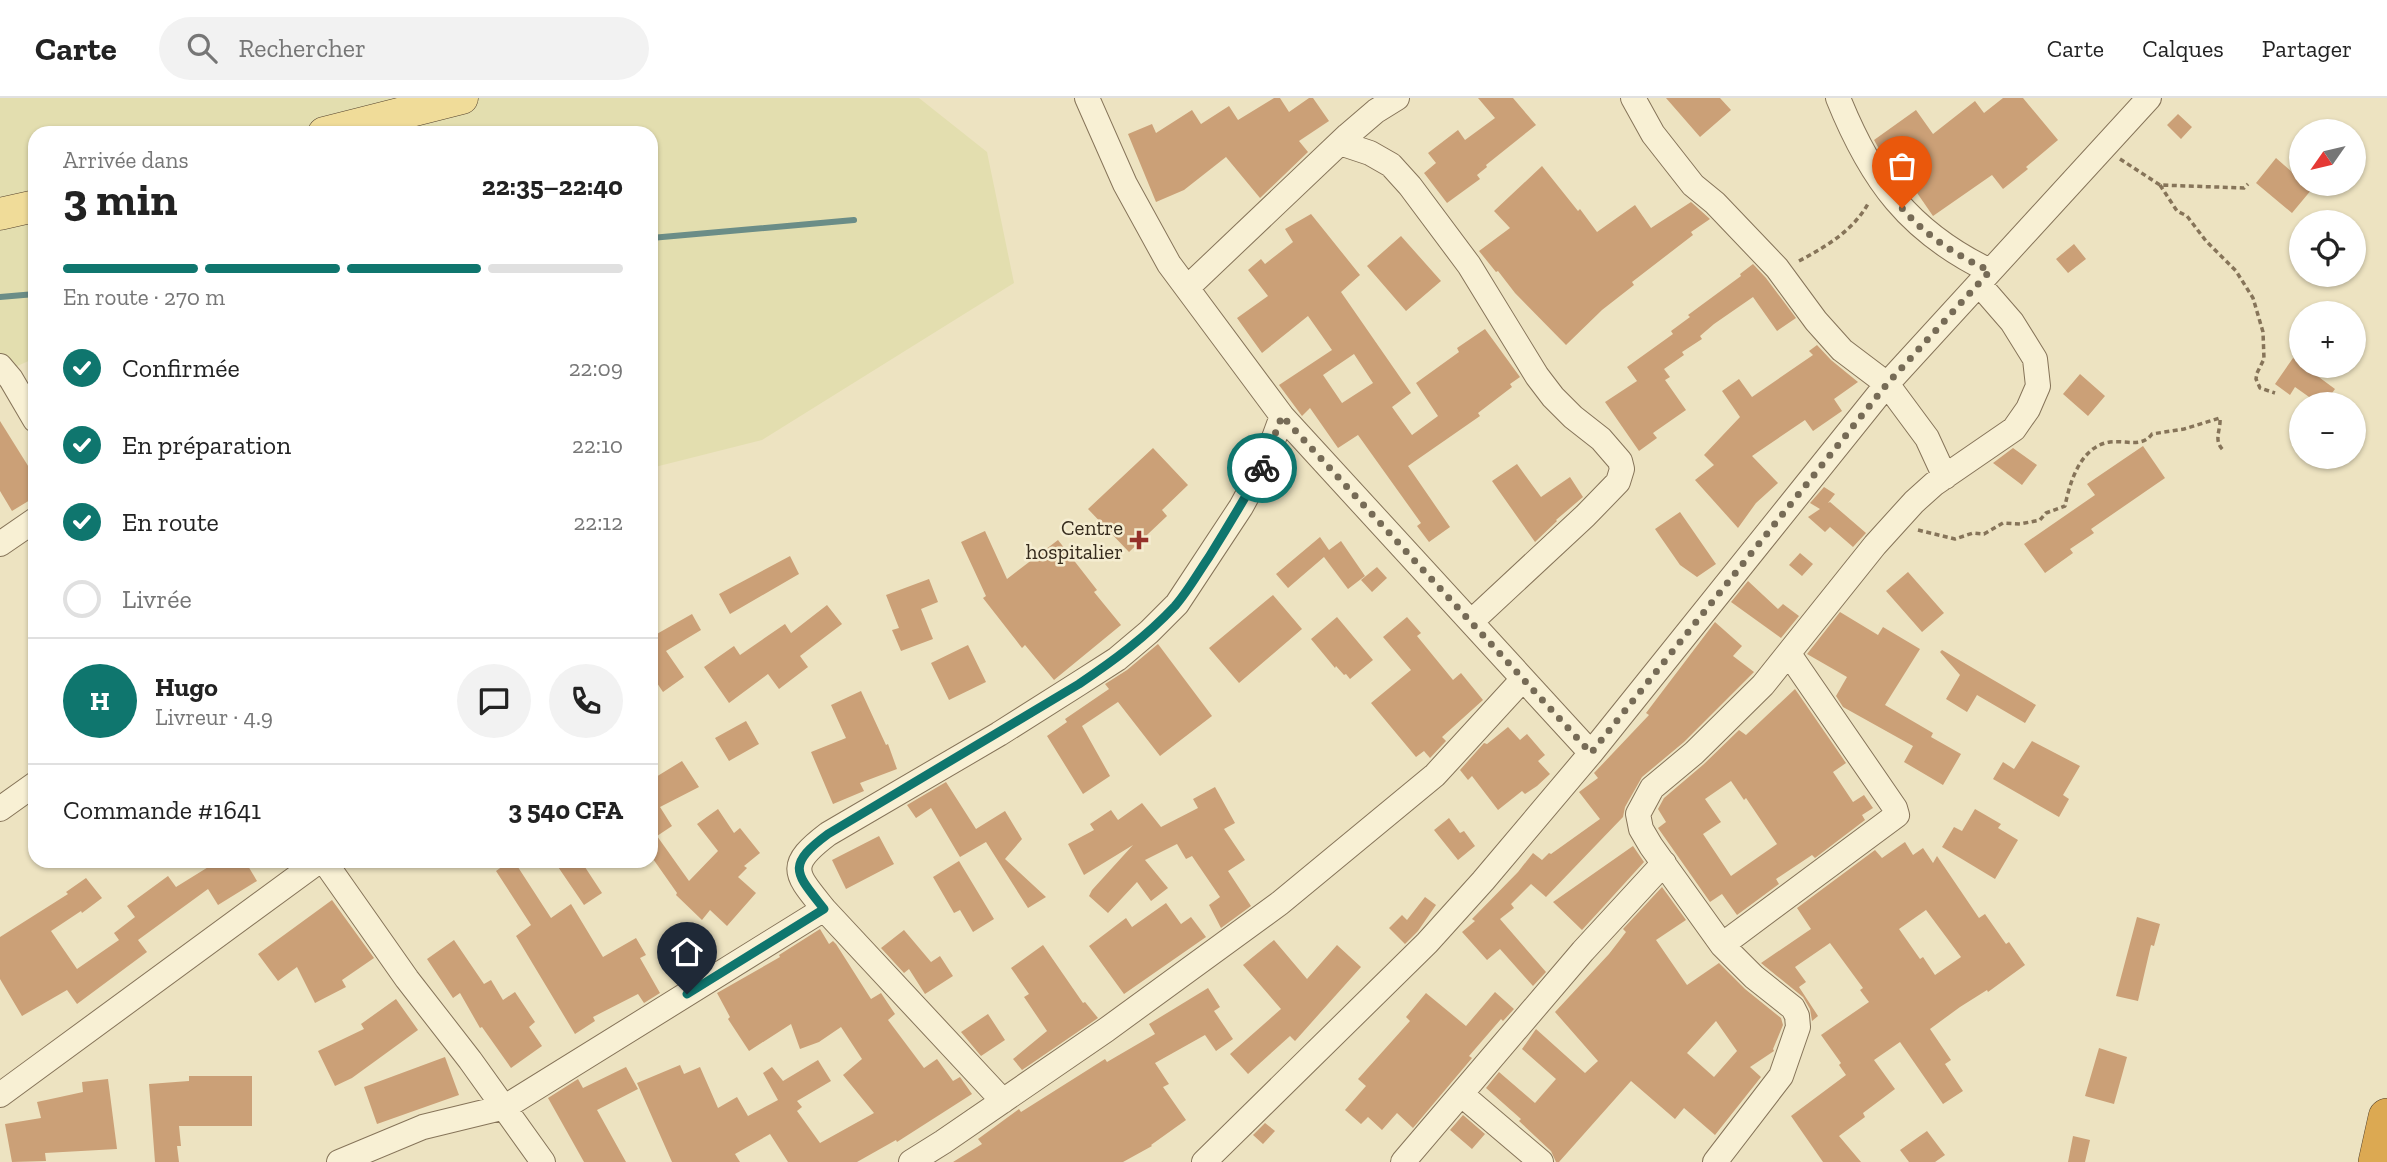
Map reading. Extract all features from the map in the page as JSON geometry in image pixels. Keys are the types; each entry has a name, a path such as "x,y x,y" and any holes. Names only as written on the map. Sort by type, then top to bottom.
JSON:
{"highway":[{"path":"2377,1162 2387,1117"}],"main road":[{"path":"351,126 461,98"},
{"path":"0,214 28,208"}],"street":[{"path":"1087,98 1125,184 1169,264 1282,416 1591,753"},
{"path":"1187,288 1340,143 1376,111 1397,98"},
{"path":"1633,98 1653,134 1693,185 1715,203 1777,268 1816,321 1842,350 1887,384 1927,438 1945,477"},
{"path":"1715,1162 1781,1076 1798,1027 1797,1016 1793,1009 1754,977 1722,945 1645,836 1638,822 1638,814 1655,786 1741,708 1789,654 1892,525 1914,502 2014,429 2028,409 2038,386 2035,359 1985,278 1968,261 1932,238 1915,223 1881,182 1868,163 1838,98"},
{"path":"1204,1162 1427,943 1591,753 1887,384 2149,98"},
{"path":"1340,143 1370,153 1391,165 1410,186 1469,265 1545,387 1573,417 1601,439 1620,461 1622,469 1618,482 1471,622"},
{"path":"0,366 28,409"},
{"path":"1003,1101 824,909 800,877 798,868 801,859 813,845 828,834 1079,684 1117,659 1149,632 1177,604 1241,507 1264,465 1282,416"},
{"path":"0,544 28,525"},
{"path":"1722,945 1897,815 1895,808 1789,654"},
{"path":"911,1162 1106,1030 1280,903 1435,775 1523,679"},
{"path":"0,809 28,790"},
{"path":"1403,1162 1583,951 1664,863"},
{"path":"0,1095 309,868"},
{"path":"329,868 407,979 505,1107 543,1162"},
{"path":"339,1162 423,1127 505,1107 824,909"},
{"path":"1461,1094 1541,1162"}],"path":[{"path":"2105,146 2123,162 2160,185 2177,211 2187,216 2206,241 2236,271 2253,298 2263,332 2264,359 2256,379 2260,388 2275,393"},
{"path":"1777,268 1801,260 1843,235 1861,218 1881,182"},
{"path":"2160,185 2244,188 2248,184"},
{"path":"1892,525 1955,538 1973,533 1984,534 2003,523 2020,524 2040,520 2046,513 2066,506 2070,485 2084,457 2110,442 2142,442 2152,434 2220,418 2217,434 2223,450"}],"shaded area":[{"path":"0,98 919,98 987,152 1014,283 762,440 658,466 658,126 28,126 28,361 0,374"}],"building":[{"path":"1274,98 1280,98 1289,112 1313,98 1329,121 1299,141 1308,152 1260,198 1226,157 1184,190 1156,202 1128,134 1152,124 1156,133 1192,110 1201,124 1229,106 1238,120"},
{"path":"1478,98 1513,98 1536,125 1486,165 1477,175 1480,179 1447,203 1424,173 1436,163 1428,153 1458,130 1465,140 1495,118"},
{"path":"1666,98 1720,98 1731,110 1700,137"},
{"path":"2003,98 2023,98 2058,140 2003,189 1992,175 1933,216 1913,187 1907,191 1874,140 1916,110 1933,134 1975,101 1984,113"},
{"path":"2178,114 2192,127 2181,139 2167,125"},
{"path":"2276,158 2289,169 2289,196 2306,196 2294,210 2289,210 2256,183"},
{"path":"1542,166 1597,232 1635,205 1651,228 1691,202 1710,219 1632,282 1634,285 1602,310 1566,345 1515,293 1479,251 1510,228 1494,211"},
{"path":"1311,214 1360,275 1341,292 1411,393 1392,407 1412,435 1438,416 1416,383 1459,352 1457,348 1485,329 1520,377 1510,384 1512,387 1478,413 1480,416 1408,466 1450,527 1429,542 1417,526 1421,523 1358,435 1338,448 1310,408 1302,416 1279,385 1332,350 1308,316 1262,353 1237,318 1268,296 1248,270 1261,259 1265,264 1293,242 1285,229","holes":["1354,354 1373,383 1342,403 1323,375"]},
{"path":"1401,236 1441,281 1406,311 1367,266"},
{"path":"2074,244 2086,259 2068,273 2056,259"},
{"path":"1753,264 1796,318 1777,331 1753,297 1714,324 1700,336 1702,339 1682,352 1684,355 1664,369 1670,377 1665,380 1686,410 1653,433 1657,438 1639,451 1605,402 1637,381 1627,367 1673,334 1671,331 1690,317 1688,315"},
{"path":"1817,345 1858,382 1834,399 1842,411 1813,431 1805,420 1752,456 1778,483 1756,503 1738,528 1695,480 1714,465 1704,455 1740,417 1722,391 1739,379 1752,397 1813,355 1809,351"},
{"path":"2289,364 2289,378 2320,378 2335,389 2333,392 2302,392 2295,387 2289,394 2275,384"},
{"path":"2080,374 2105,396 2088,416 2063,394"},
{"path":"0,421 28,466 28,501 12,511 0,491"},
{"path":"2143,446 2165,478 2091,529 2094,533 2070,549 2073,553 2045,573 2024,544 2095,495 2087,484"},
{"path":"1153,448 1188,485 1162,510 1167,516 1129,552 1088,509"},
{"path":"2013,448 2037,465 2022,485 1993,463"},
{"path":"1517,464 1541,497 1570,477 1583,497 1535,542 1492,481"},
{"path":"1824,487 1835,494 1828,503 1866,533 1853,547 1830,527 1825,532 1808,517 1820,509 1810,503"},
{"path":"1680,512 1716,564 1697,577 1680,565 1655,529"},
{"path":"985,531 1007,579 1058,540 1121,625 1054,680 1025,645 1022,648 983,598 986,596 961,542"},
{"path":"1320,537 1329,550 1341,541 1365,576 1348,589 1324,557 1288,588 1276,574"},
{"path":"1800,553 1813,564 1802,576 1789,565"},
{"path":"790,556 799,574 730,614 719,594"},
{"path":"1377,567 1387,578 1372,592 1361,580"},
{"path":"1908,572 1944,613 1922,632 1886,591"},
{"path":"929,579 938,602 921,609 933,639 901,651 892,630 899,628 886,595"},
{"path":"1748,581 1778,609 1783,604 1799,616 1781,638 1731,602"},
{"path":"1273,595 1302,629 1239,683 1209,648"},
{"path":"827,605 842,624 800,656 808,667 779,689 768,674 729,703 704,667 734,646 740,655 785,624 791,633"},
{"path":"1840,612 1878,635 1883,627 1920,649 1885,705 1933,733 1931,737 1961,754 1943,785 1904,762 1913,746 1843,707 1836,696 1847,677 1807,654"},
{"path":"692,614 701,630 666,651 684,677 663,692 658,684 658,633"},
{"path":"1337,617 1373,660 1350,679 1336,666 1335,668 1311,639"},
{"path":"1407,617 1421,633 1417,636 1453,680 1461,673 1483,700 1442,737 1446,741 1430,758 1424,751 1416,757 1371,703 1411,670 1383,637"},
{"path":"1715,622 1742,646 1733,656 1754,672 1684,742 1642,777 1625,807 1623,817 1546,897 1531,884 1511,904 1514,908 1500,919 1546,972 1533,986 1500,949 1487,960 1462,932 1475,921 1472,919 1533,853 1542,860 1600,819 1579,792 1598,778 1594,773 1649,715 1646,713"},
{"path":"1158,644 1212,716 1160,756 1118,702 1082,726 1110,776 1083,794 1047,736 1067,722 1065,719 1109,689 1105,684"},
{"path":"968,645 986,682 949,700 931,663"},
{"path":"1942,650 2036,705 2025,723 1977,695 1967,712 1946,699 1960,675 1940,652"},
{"path":"1795,689 1846,763 1833,772 1853,802 1864,795 1873,808 1862,815 1865,820 1815,858 1812,855 1776,879 1779,884 1737,915 1722,894 1710,902 1658,828 1666,822 1658,809 1664,798 1739,730 1746,735","holes":["1731,781 1744,800 1746,798 1777,844 1731,876 1703,834 1721,822 1705,799"]},
{"path":"861,691 886,745 888,744 897,769 860,783 864,791 833,804 811,752 846,738 831,705"},
{"path":"746,721 759,744 729,761 715,738"},
{"path":"1508,727 1520,740 1527,734 1545,755 1538,761 1550,774 1537,786 1525,794 1522,791 1498,810 1472,776 1468,780 1460,770 1484,743 1487,744"},
{"path":"2032,741 2080,766 2063,795 2069,799 2059,817 1993,779 2003,762 2014,769"},
{"path":"682,761 699,787 660,807 672,826 658,835 658,776"},
{"path":"946,782 976,829 1005,811 1022,839 1005,859 1046,897 1028,908 986,842 960,857 931,808 916,818 907,805"},
{"path":"1215,787 1235,823 1224,829 1245,860 1228,871 1251,906 1221,928 1209,905 1220,897 1192,856 1186,859 1177,844 1145,860 1168,888 1151,901 1137,882 1108,913 1089,896 1133,845 1084,875 1068,844 1094,830 1090,824 1111,810 1118,820 1142,803 1161,827 1198,808 1193,799"},
{"path":"718,809 734,833 740,828 760,853 744,866 747,868 738,877 756,893 727,926 710,910 702,920 677,893 658,866 658,837 689,881 718,851 697,824"},
{"path":"1975,809 2001,824 1998,828 2018,840 1995,879 1942,847 1954,827 1962,831"},
{"path":"1449,818 1460,833 1464,831 1475,846 1458,860 1434,830"},
{"path":"879,836 894,864 846,889 832,860"},
{"path":"1905,842 1913,855 1923,848 1933,863 1937,856 1979,918 1985,914 2025,965 1930,1029 1951,1060 1945,1064 1963,1091 1943,1104 1900,1042 1874,1060 1895,1089 1863,1113 1865,1117 1839,1136 1861,1162 1823,1162 1791,1116 1846,1075 1839,1065 1841,1063 1821,1035 1869,1002 1860,990 1863,988 1830,943 1795,967 1806,982 1799,987 1818,1016 1812,1021 1810,1009 1803,997 1761,963 1811,929 1797,908 1875,850 1882,858","holes":["1926,910 1961,957 1935,975 1899,929"]},
{"path":"1633,846 1644,862 1582,930 1553,902"},
{"path":"959,861 994,919 973,932 960,910 954,913 933,877"},
{"path":"207,868 249,868 257,881 218,905 208,889 138,940 147,952 77,1004 67,990 22,1016 0,979 0,937 68,894 66,892 86,878 102,898 51,931 77,969 119,940 114,933 135,917 127,906 168,876 176,887"},
{"path":"500,868 519,868 551,918 571,904 603,957 636,938 646,955 640,958 660,993 644,1003 638,994 593,1017 595,1021 575,1034 516,936 531,925 496,871"},
{"path":"559,868 586,868 602,893 584,905"},
{"path":"1662,887 1686,920 1656,940 1687,985 1719,963 1745,989 1781,1018 1783,1025 1774,1051 1750,1067 1761,1077 1715,1135 1684,1108 1675,1119 1631,1081 1559,1162 1556,1162 1551,1151 1519,1121 1521,1119 1486,1088 1499,1072 1535,1103 1556,1079 1522,1049 1536,1029 1585,1073 1598,1061 1555,1012 1609,954 1626,932 1623,929","holes":["1716,1021 1737,1051 1714,1077 1687,1053"]},
{"path":"1425,897 1436,905 1405,944 1389,928 1402,915 1407,920"},
{"path":"332,900 374,958 342,980 346,987 315,1003 297,967 278,981 258,954"},
{"path":"1166,903 1181,924 1191,917 1206,937 1124,994 1089,946 1126,918 1132,927"},
{"path":"2137,917 2160,924 2154,946 2151,945 2138,1001 2116,996"},
{"path":"820,929 829,944 833,941 836,944 871,999 881,993 895,1014 888,1020 924,1068 937,1059 953,1081 960,1077 972,1094 897,1142 896,1140 857,1162 788,1162 770,1134 735,1154 740,1162 672,1162 637,1083 680,1065 684,1074 700,1067 718,1108 737,1097 748,1116 778,1100 763,1073 772,1067 783,1081 818,1060 831,1081 797,1101 802,1107 797,1111 820,1143 874,1113 843,1075 862,1059 841,1027 819,1042 800,1049 791,1024 749,1051 728,1019 730,1017 717,993 780,957 779,955"},
{"path":"904,930 931,962 940,956 953,976 925,994 909,969 904,973 881,948"},
{"path":"454,940 484,984 491,980 503,1000 515,992 535,1022 529,1027 542,1046 511,1068 482,1027 480,1028 460,993 453,998 427,959"},
{"path":"1274,940 1307,979 1337,945 1361,967 1295,1041 1290,1036 1248,1074 1230,1054 1281,1009 1243,965"},
{"path":"1043,945 1083,1003 1085,1002 1098,1018 1022,1070 1013,1059 1047,1031 1024,997 1029,994 1011,968"},
{"path":"1208,988 1220,1007 1214,1011 1233,1039 1216,1051 1205,1035 1155,1063 1169,1084 1163,1087 1186,1120 1152,1146 1123,1162 953,1162 982,1144 978,1139 1019,1109 1021,1112 1105,1059 1107,1062 1155,1034 1149,1024"},
{"path":"1495,992 1514,1009 1503,1021 1501,1019 1469,1056 1472,1058 1413,1128 1397,1113 1382,1130 1368,1117 1361,1124 1345,1110 1366,1086 1358,1079 1410,1021 1406,1017 1426,993 1466,1026"},
{"path":"396,999 418,1030 352,1078 335,1086 318,1051 364,1029 361,1024"},
{"path":"988,1014 1005,1040 981,1056 961,1032"},
{"path":"2099,1048 2127,1057 2114,1104 2085,1096"},
{"path":"445,1057 459,1095 377,1124 364,1087"},
{"path":"626,1067 638,1089 597,1110 626,1162 584,1162 548,1098 578,1079 583,1088"},
{"path":"189,1076 252,1076 252,1126 179,1126 179,1162 155,1162 149,1084 189,1081"},
{"path":"108,1079 117,1149 45,1153 46,1161 12,1162 5,1124 41,1118 37,1102 83,1092 82,1082"},
{"path":"1463,1115 1485,1134 1472,1149 1450,1130"},
{"path":"1265,1123 1275,1131 1263,1144 1253,1135"},
{"path":"1927,1131 1945,1155 1935,1162 1909,1162 1900,1150"},
{"path":"2073,1136 2090,1140 2085,1162 2068,1162"}],"waterway":[{"path":"658,237 854,220"},
{"path":"0,297 28,295"}],"way so far":[{"path":"1262,468 1282,416 1591,753 1887,384 1990,271 1968,261 1932,238 1902,208"}],"place":[{"name":"Centre hospitalier","path":"1139,540"}],"route":[{"path":"687,994 824,909 800,877 798,868 801,859 813,845 1079,684 1117,659 1149,632 1177,604 1198,574 1241,507 1262,468"}]}
